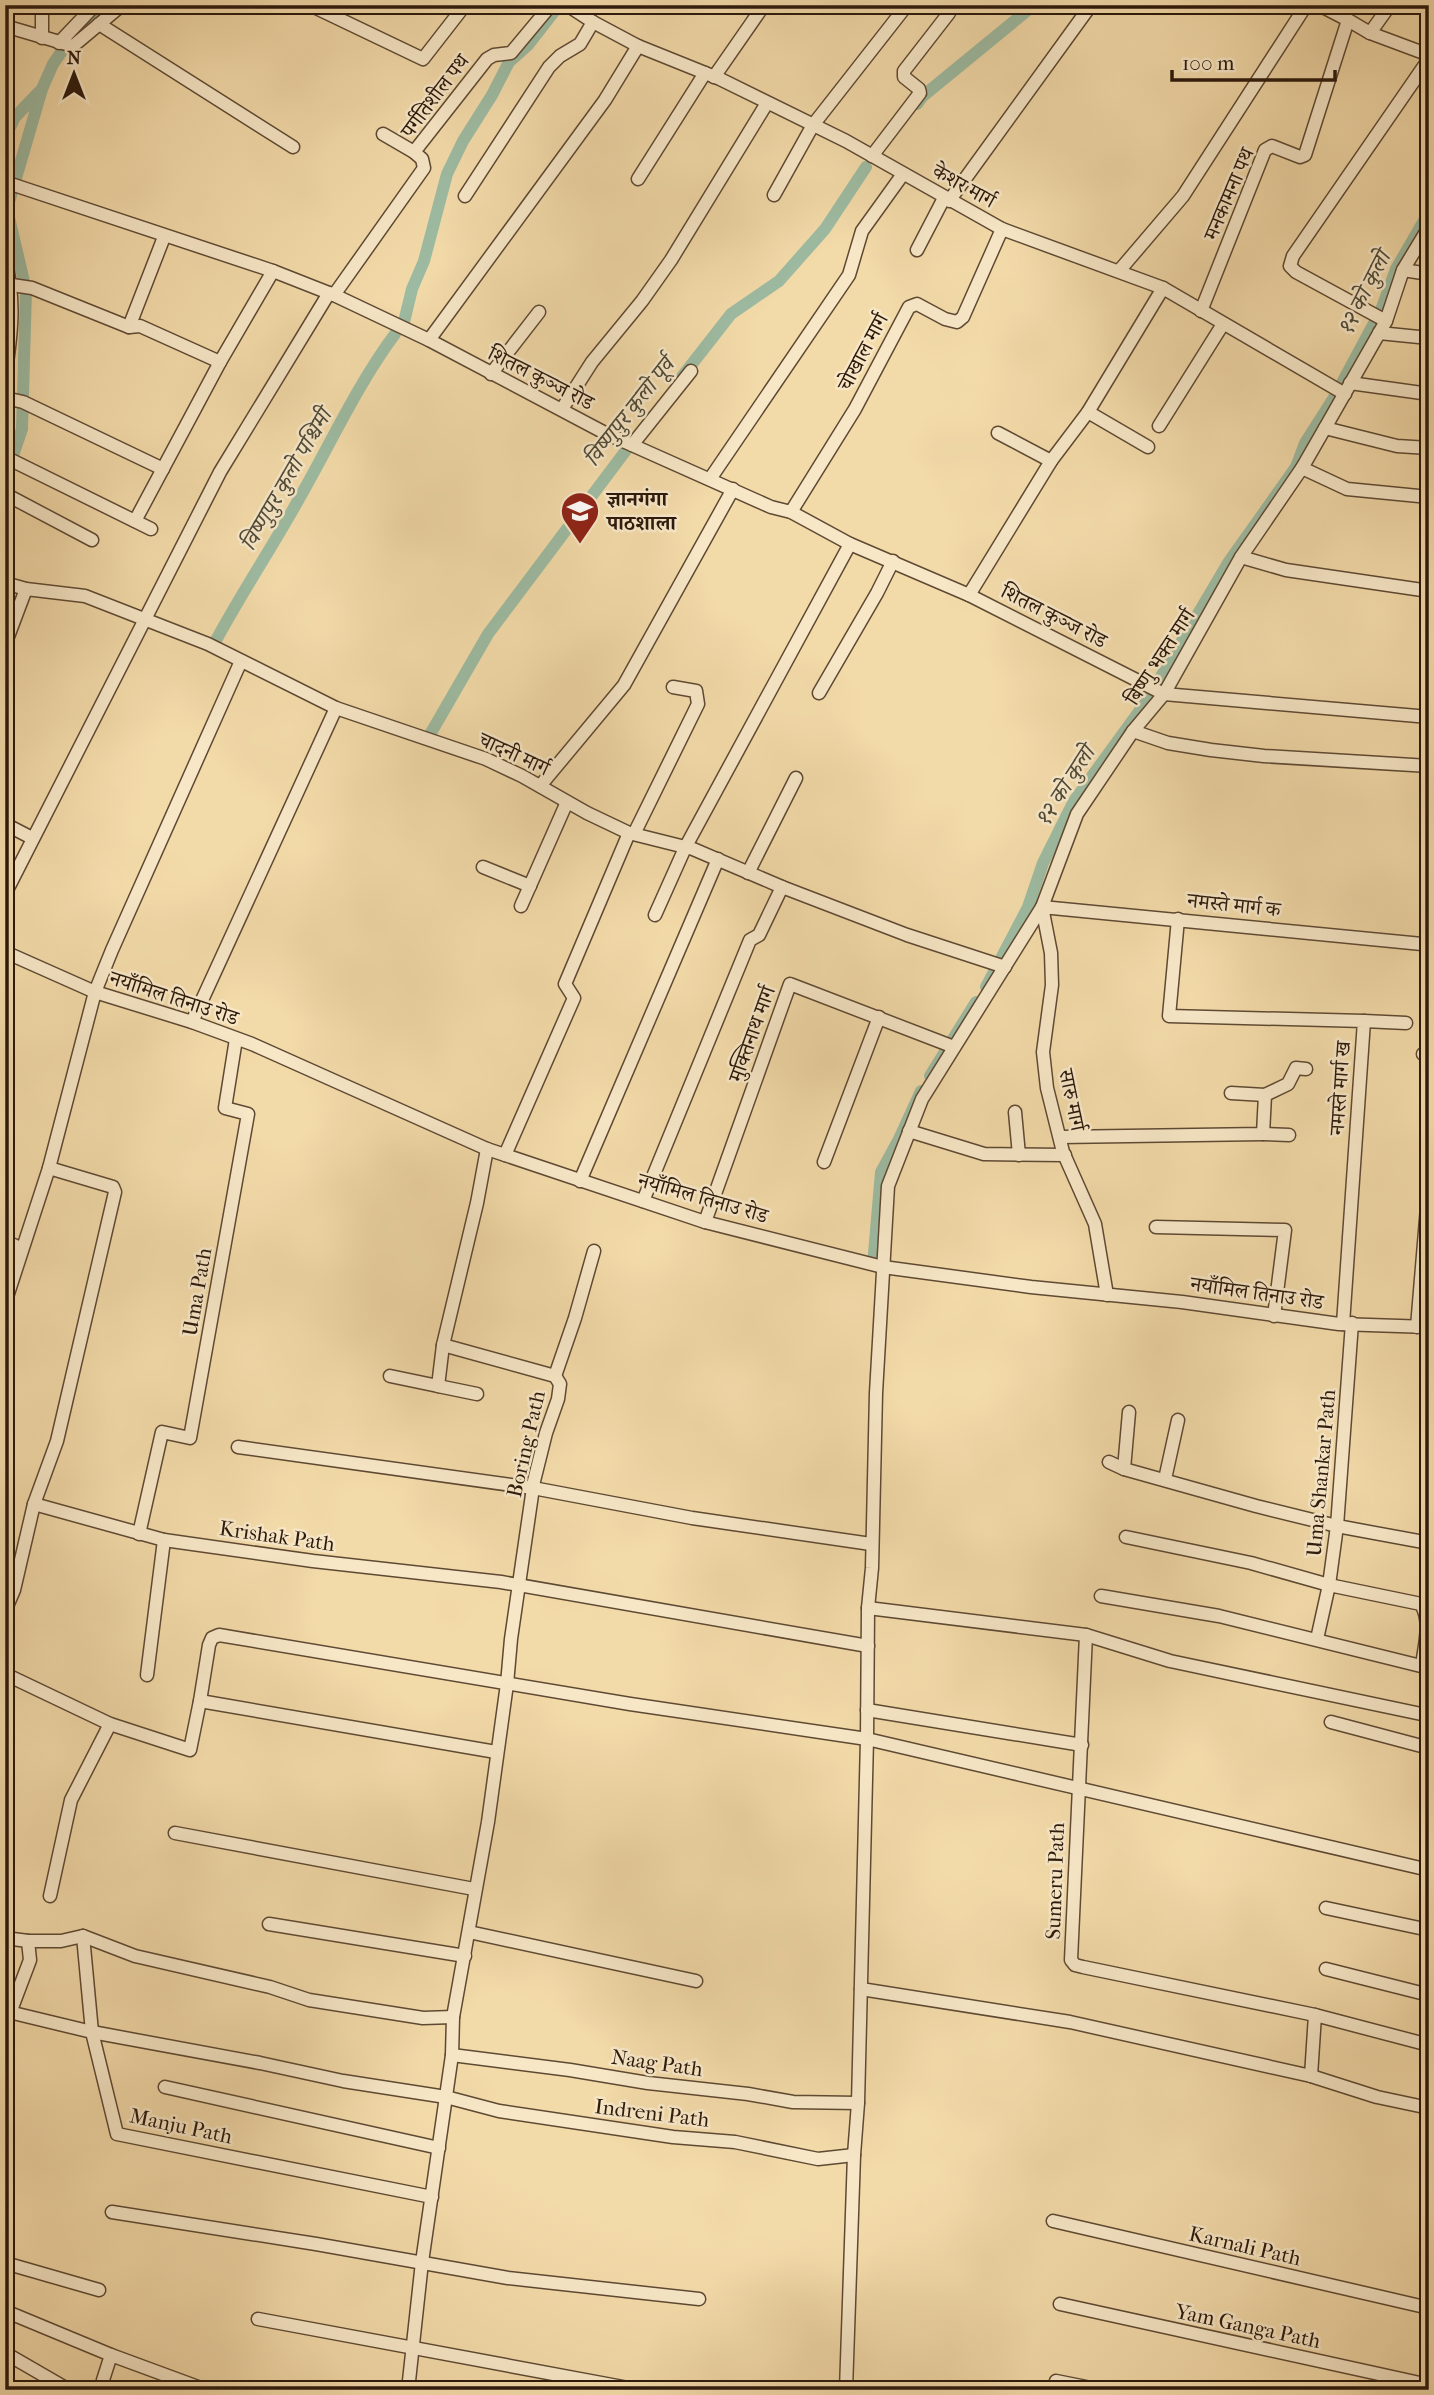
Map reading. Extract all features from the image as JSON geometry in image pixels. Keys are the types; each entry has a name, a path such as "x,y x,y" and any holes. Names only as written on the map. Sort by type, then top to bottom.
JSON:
{"street":[{"path":"41,38 42,5"},
{"path":"59,43 96,5"},
{"path":"5,26 73,46 122,5"},
{"path":"310,5 423,59 465,5"},
{"name":"पर्गतिशील पथ","path":"331,294 424,168 422,159 414,152 487,59 511,53 551,5"},
{"name":"केशर मार्ग","path":"567,5 638,46 709,75 813,125 1002,229 1163,288 1343,390"},
{"path":"638,179 709,75 764,5"},
{"path":"774,195 813,125 907,5"},
{"path":"917,250 947,199 1091,5"},
{"path":"1119,271 1183,196 1305,7 1311,5 1429,57 1293,256 1290,266 1296,272 1357,305 1383,325 1429,338"},
{"path":"1370,33 1390,5"},
{"path":"872,156 920,93 919,89 904,78 904,71 949,13"},
{"name":"मनकामना पथ","path":"1201,310 1265,150 1272,146 1300,157 1305,155 1348,20"},
{"path":"465,196 549,67 580,44 593,22"},
{"path":"99,24 293,147"},
{"path":"429,340 606,100 638,46"},
{"path":"562,409 592,362 642,302 671,260 767,103"},
{"path":"383,134 414,152"},
{"path":"710,479 849,275 862,232 903,174"},
{"name":"शितल कुञ्ज रोड","path":"5,182 273,271 331,294 429,340 632,446 771,507 791,512 850,544 969,595 1164,694"},
{"name":"बिष्णु भक्त मार्ग","path":"846,2390 858,2104 868,1608 876,1379 888,1186 922,1099 950,1045 1000,966 1042,907 1077,814 1133,731 1164,694 1241,557 1302,468 1343,390 1383,325 1402,270 1429,227"},
{"name":"चोखाल मार्ग","path":"791,512 855,409 909,307 917,304 945,319 957,322 963,317 1002,229"},
{"path":"129,327 164,236"},
{"path":"5,260 12,285 5,377"},
{"path":"1402,270 1429,274"},
{"path":"135,521 220,362 273,271"},
{"path":"12,285 32,288 129,327 140,326 220,362"},
{"path":"969,595 1051,461 1088,412 1163,288"},
{"path":"5,894 220,472 331,294"},
{"path":"491,374 539,312"},
{"path":"1159,426 1223,324"},
{"path":"632,446 691,371"},
{"path":"1343,390 1429,394"},
{"path":"5,398 23,401 163,469"},
{"path":"1088,412 1148,447"},
{"path":"1325,428 1397,446 1429,448"},
{"path":"998,433 1051,461"},
{"path":"5,457 151,529"},
{"path":"1302,468 1347,489 1429,497"},
{"path":"540,786 624,685 733,489"},
{"path":"5,494 92,540"},
{"path":"655,915 685,848 850,544"},
{"path":"1241,557 1286,570 1429,591"},
{"path":"819,693 877,593 892,561"},
{"name":"चादनी मार्ग","path":"5,583 26,589 85,596 208,644 336,708 486,759 632,833 718,859 782,887 907,935 1000,966"},
{"path":"6,642 26,589"},
{"path":"5,1303 49,1168 95,992 241,661"},
{"path":"505,1155 573,998 565,984 632,833 698,704 696,691 673,687"},
{"path":"1164,694 1429,717"},
{"path":"192,1022 336,708"},
{"path":"1133,731 1168,743 1211,750 1264,756 1429,766"},
{"path":"748,873 796,778"},
{"path":"521,906 567,802"},
{"path":"5,824 32,838"},
{"path":"579,1181 718,859"},
{"path":"483,867 530,886"},
{"path":"642,1201 750,940 760,935 782,887"},
{"name":"नमस्ते मार्ग क","path":"1042,907 1422,944"},
{"name":"सारु मार्ग","path":"1042,907 1051,954 1052,985 1043,1052 1047,1088 1065,1155 1095,1224 1107,1294"},
{"name":"नमस्ते मार्ग ख","path":"1178,919 1169,1016 1364,1021 1348,1324"},
{"name":"नयाँमिल तिनाउ रोड","path":"5,952 95,992 236,1038 487,1149 705,1222 883,1267 1182,1302 1274,1316 1348,1324 1423,1327"},
{"name":"मुक्तिनाथ मार्ग","path":"705,1222 790,984 950,1045"},
{"path":"824,1161 879,1017"},
{"path":"1364,1021 1406,1023"},
{"name":"Uma Path","path":"139,1534 162,1432 190,1438 248,1114 225,1108 236,1038"},
{"path":"1231,1093 1265,1095 1288,1084 1296,1068 1306,1069"},
{"path":"1263,1134 1265,1095"},
{"path":"1015,1112 1019,1155"},
{"path":"909,1131 984,1154 1065,1155"},
{"path":"1060,1138 1289,1135"},
{"path":"438,1385 443,1345 487,1149"},
{"path":"5,1611 14,1590 34,1504 57,1441 115,1192 113,1187 49,1168"},
{"path":"1423,1327 1429,1182"},
{"path":"1156,1227 1284,1230 1274,1316"},
{"path":"5,1241 22,1249"},
{"path":"555,1376 594,1251"},
{"name":"Uma Shankar Path","path":"1126,1537 1251,1563 1329,1585 1337,1526 1348,1324"},
{"name":"Boring Path","path":"408,2390 422,2262 452,2055 453,2017 488,1822 496,1752 508,1684 510,1639 533,1488 545,1433 558,1399 559,1384 555,1376 443,1345"},
{"path":"390,1376 477,1394"},
{"path":"1124,1469 1129,1412"},
{"path":"1165,1479 1178,1420"},
{"path":"238,1447 533,1488 692,1518 871,1544"},
{"path":"1110,1462 1124,1469 1256,1506 1337,1526 1429,1543"},
{"name":"Krishak Path","path":"34,1504 163,1540 313,1561 501,1582 868,1646"},
{"path":"147,1675 163,1540"},
{"path":"1101,1596 1219,1616 1425,1667 1426,1613 1421,1604 1329,1585 1317,1639"},
{"path":"868,1608 1086,1635 1170,1661 1426,1715"},
{"path":"5,1674 110,1724 190,1749 209,1645 212,1639 219,1635 508,1684 867,1739 1429,1870"},
{"name":"Sumeru Path","path":"1086,1635 1071,1960 1075,1965 1315,2015"},
{"path":"200,1700 496,1752"},
{"path":"867,1710 1082,1745"},
{"path":"1331,1722 1429,1748"},
{"path":"50,1896 71,1800 110,1724"},
{"path":"175,1833 474,1889"},
{"path":"1326,1908 1429,1930"},
{"path":"269,1924 465,1956"},
{"path":"469,1932 695,1981"},
{"path":"5,1938 61,1941 83,1936 135,1956 270,1987 309,2000 423,2018 453,2017"},
{"name":"Manju Path","path":"83,1936 92,2032 117,2134 432,2197"},
{"path":"5,2026 30,1961 29,1941"},
{"path":"1326,1969 1429,1995"},
{"path":"861,1989 1070,2022 1311,2076 1366,2094 1429,2108"},
{"name":"Indreni Path","path":"9,2012 92,2032 343,2081 446,2097 499,2111 673,2137 735,2142 818,2159 854,2155"},
{"path":"1311,2076 1315,2015 1429,2045"},
{"name":"Naag Path","path":"452,2055 793,2102 858,2104"},
{"path":"165,2087 439,2148"},
{"path":"112,2212 508,2278 699,2299"},
{"name":"Karnali Path","path":"1053,2221 1429,2308"},
{"path":"5,2263 99,2290"},
{"name":"Yam Ganga Path","path":"1060,2304 1429,2385"},
{"path":"6,2312 206,2390"},
{"path":"258,2319 639,2390"},
{"path":"5,2354 69,2390"},
{"path":"103,2380 111,2355"},
{"path":"1056,2381 1101,2390"}],"waterway":[{"path":"84,21 107,5"},
{"name":"विष्णुपुर कुलो पूर्व","path":"917,104 923,96 1034,5"},
{"name":"विष्णुपुर कुलो पश्चिमी","path":"404,322 412,289 424,261 447,174 463,141 509,62 528,45 556,9"},
{"path":"5,479 22,429 26,290 7,209 42,89 53,64 73,35"},
{"path":"5,138 15,117 40,91"},
{"name":"विष्णुपुर कुलो पूर्व","path":"681,378 731,314 779,281 825,229 866,167"},
{"name":"१२ को कुलो","path":"1336,394 1381,310 1396,269 1429,212"},
{"name":"विष्णुपुर कुलो पश्चिमी","path":"213,646 356,394 395,334"},
{"name":"१२ को कुलो","path":"986,987 1028,907 1043,863 1074,801 1146,702 1228,563 1296,467 1305,443 1337,393"},
{"name":"विष्णुपुर कुलो पूर्व","path":"428,738 488,634 636,437"},
{"name":"१२ को कुलो","path":"930,1076 976,1002"},
{"name":"१२ को कुलो","path":"873,1265 881,1172 921,1091"}],"place":[{"name":"ज्ञानगंगा पाठशाला","path":"580,545"}]}
